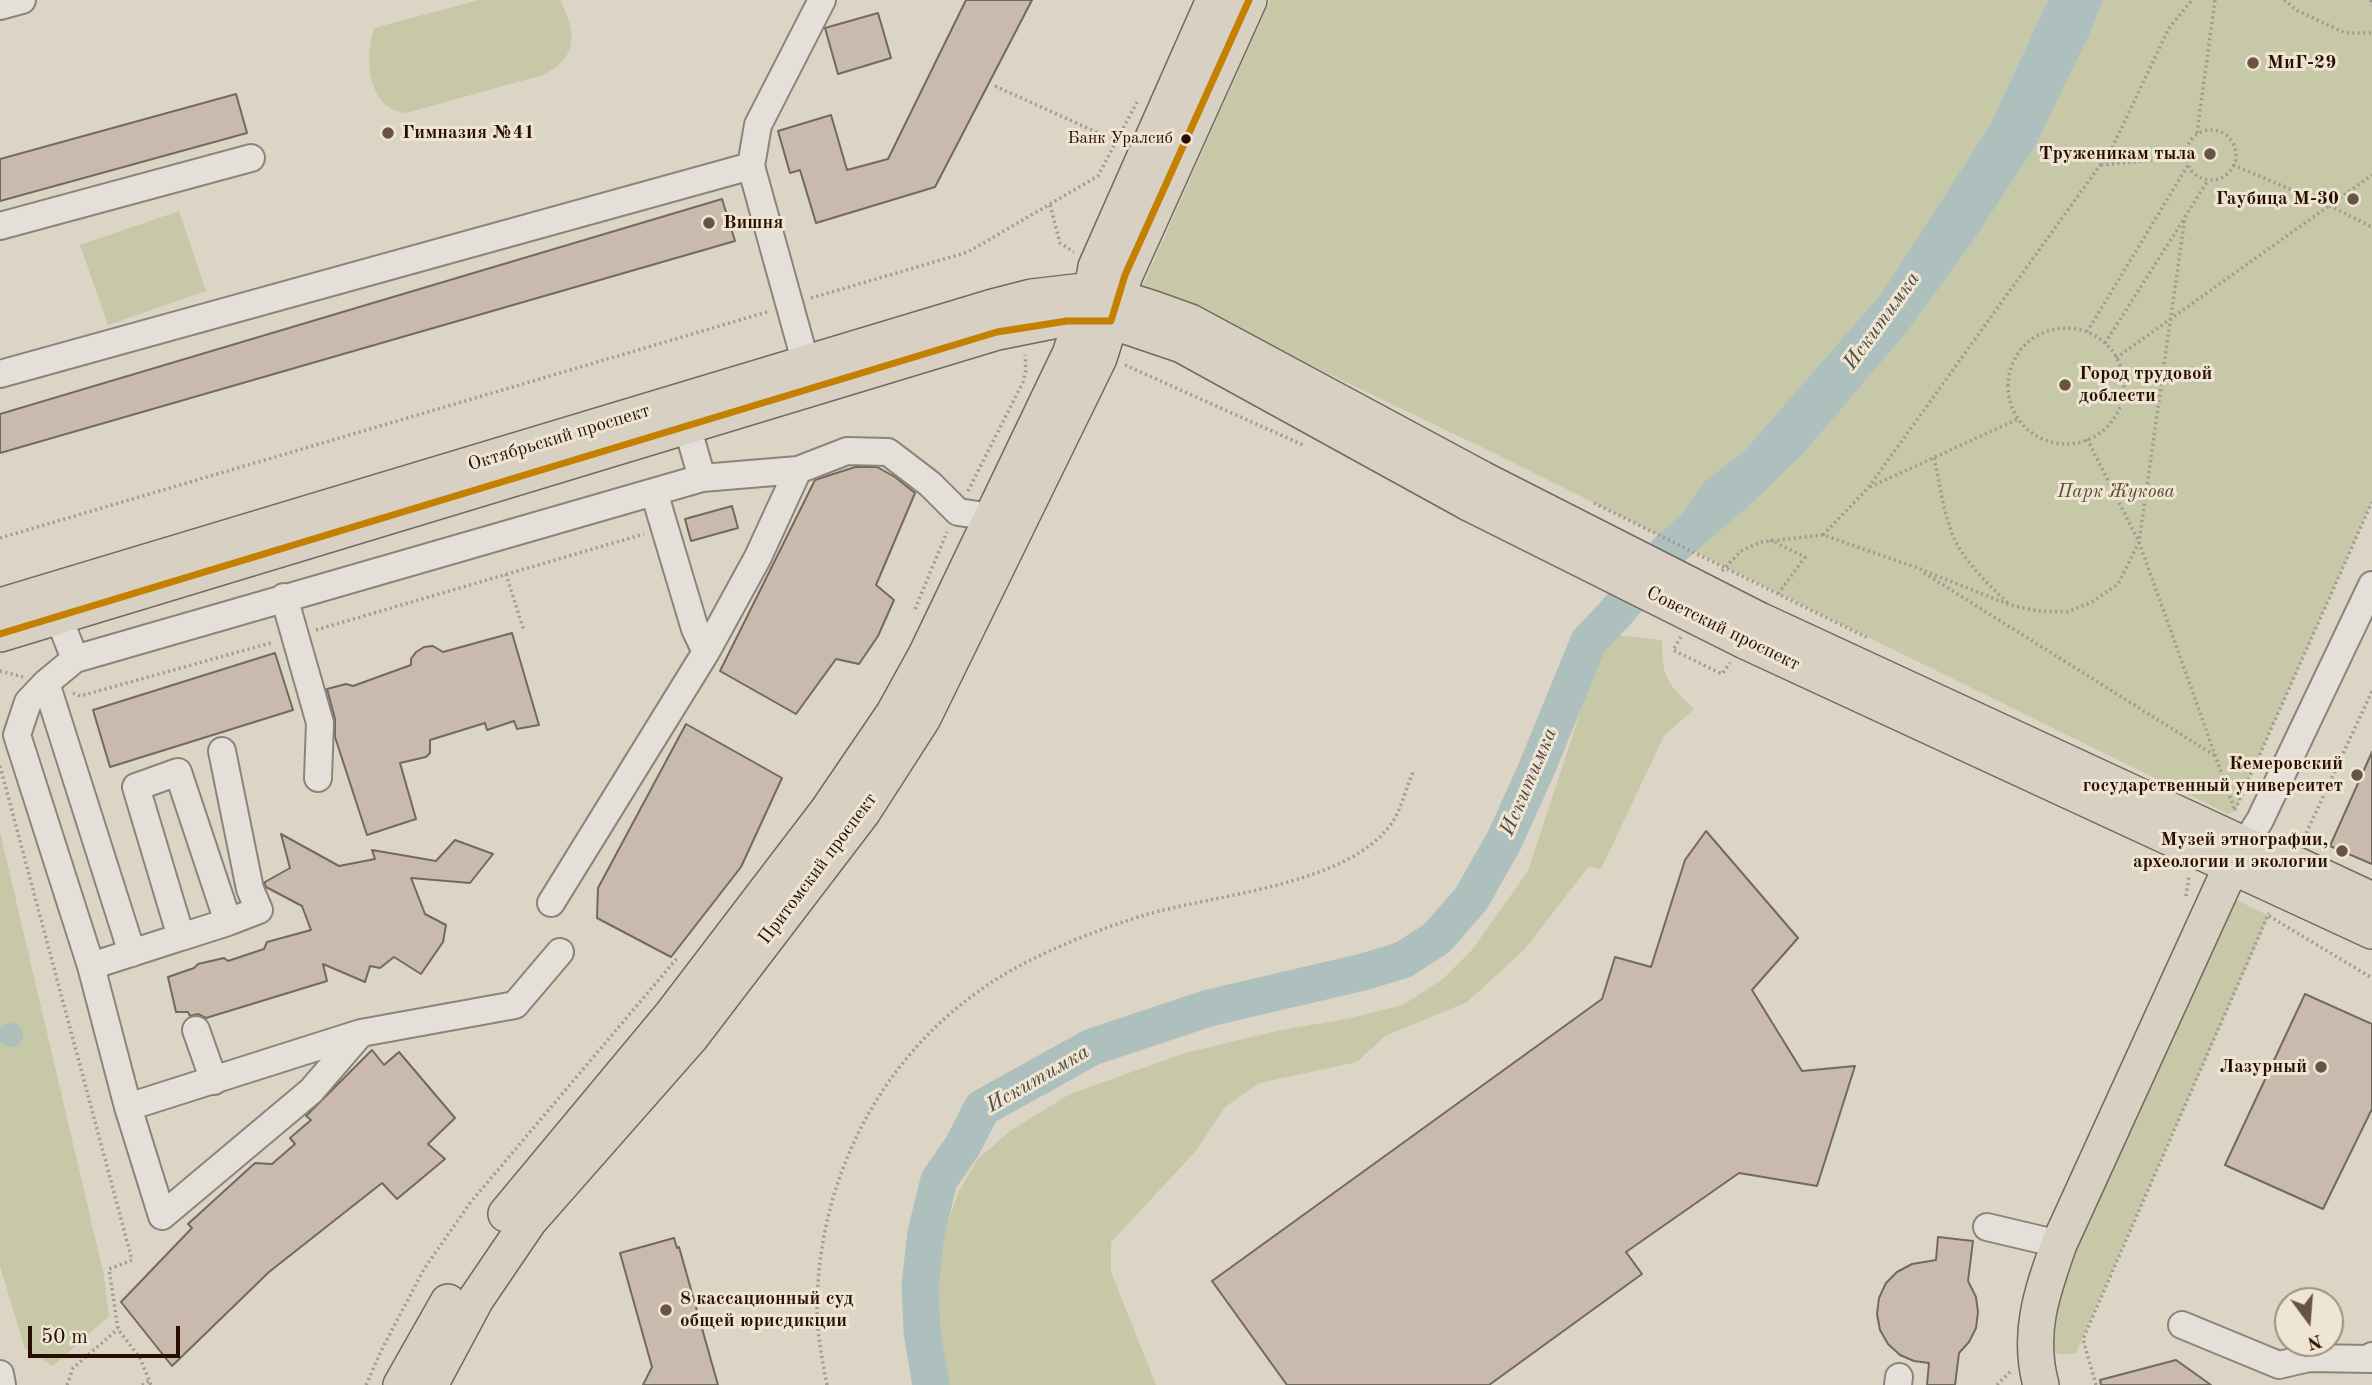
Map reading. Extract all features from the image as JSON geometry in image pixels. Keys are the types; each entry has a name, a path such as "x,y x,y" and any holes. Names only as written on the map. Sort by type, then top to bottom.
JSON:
{"main road":[{"path":"1101,307 1096,267 1214,0"},
{"path":"1101,307 1125,275 1250,0"},
{"name":"Октябрьский проспект","path":"0,634 55,603 806,364 1032,297 1101,307"},
{"name":"Октябрьский проспект","path":"0,606 55,603 687,426 997,332 1062,319 1101,307"},
{"name":"Советский проспект","path":"1101,307 1754,628 2197,851 2295,864 2372,900"},
{"name":"Притомский проспект","path":"401,1385 462,1276 520,1195 670,1017 849,779 894,713 914,679 1070,354 1101,307"},
{"name":"Притомский проспект","path":"430,1385 476,1299 529,1222 691,1037 848,833 900,756 923,718 984,598 1099,358 1101,307"},
{"path":"2041,1385 2036,1330 2040,1299 2060,1244 2238,855"},
{"name":"Советский проспект","path":"2238,855 2372,932"}],"street":[{"path":"0,6 22,0"},
{"path":"806,364 751,166 758,125 822,0"},
{"path":"0,226 251,158"},
{"path":"0,374 751,166"},
{"path":"687,426 702,478"},
{"path":"361,1033 311,1091 162,1216 128,1107 91,967 18,735 28,702 46,683 75,659 284,597 702,478 798,470 847,451 888,452 930,484 958,512 992,517"},
{"path":"551,903 706,652 758,557 798,470"},
{"path":"654,492 695,629 706,652"},
{"path":"2238,855 2260,820 2372,585"},
{"path":"284,597 320,723 318,778"},
{"path":"55,603 75,659"},
{"path":"46,683 132,953"},
{"path":"91,967 228,922 258,909 250,889 222,751"},
{"path":"181,937 136,787 178,772 228,922"},
{"path":"128,1107 361,1033 515,1005 560,952"},
{"path":"196,1030 214,1081"},
{"path":"1987,1227 2060,1244"},
{"path":"2182,1325 2279,1365 2309,1359 2370,1359 2372,1356"},
{"path":"0,1374 2,1385"}],"path":[{"path":"1823,535 1868,488 2111,150 2169,28 2192,0"},
{"path":"2196,134 2213,130 2229,137 2236,153 2233,165 2225,176 2208,180 2193,173 2186,157 2186,148 2196,134 2215,0"},
{"path":"2284,0 2298,11 2345,33 2372,33"},
{"path":"2371,0 2372,6"},
{"path":"995,86 1116,141"},
{"path":"0,538 968,252 1098,176 1140,96"},
{"path":"2100,165 2186,157"},
{"path":"2233,165 2330,205 2372,227"},
{"path":"2087,332 2188,166"},
{"path":"2116,358 2372,175"},
{"path":"2105,343 2208,180"},
{"path":"1719,576 1741,551 1768,539 1823,535 1915,567 2010,605 2038,611 2067,612 2092,603 2118,584 2139,542 2185,217"},
{"path":"2070,328 2087,332 2105,343 2116,358 2123,377 2122,402 2109,425 2075,443 2049,441 2027,429 2012,407 2008,382 2011,369 2023,347 2045,332 2070,328"},
{"path":"914,612 945,537 1023,382 1026,370 1025,353"},
{"path":"1868,488 2018,419"},
{"path":"2087,439 2139,542 2235,811"},
{"path":"1934,458 1948,520 1960,549 1979,576 2010,605"},
{"path":"1593,502 1754,628 1878,643"},
{"path":"2228,814 2235,811 2372,502"},
{"path":"0,671 46,683 80,696 653,531"},
{"path":"1686,629 1673,650 1722,674 1805,557 1768,539"},
{"path":"1915,567 2216,756"},
{"path":"506,574 524,631"},
{"path":"2302,843 2372,691"},
{"path":"0,766 132,1260 109,1269 118,1329 140,1358 150,1383 142,1385"},
{"path":"827,1385 817,1307 823,1247 834,1200 851,1146 877,1097 914,1048 953,1012 995,980 1093,933 1147,914 1297,880 1335,865 1370,846 1393,821 1413,772"},
{"path":"2096,1385 2083,1339 2269,916 2372,978"},
{"path":"366,1385 424,1269 470,1203 680,956"},
{"path":"66,1385 73,1368 118,1329"}],"green space":[{"path":"479,0 560,0 572,34 569,52 555,68 543,75 406,113 390,108 382,101 372,82 370,71 371,37 374,28"},
{"path":"1270,0 2048,0 1990,125 1881,294 1745,450 1704,482 1665,538 1143,285"},
{"name":"Парк Жукова","path":"2103,0 2372,0 2372,502 2235,811 2228,814 1693,551 1747,508 1803,454 1906,333 1971,244 2035,147"},
{"path":"179,211 206,291 108,325 80,245"},
{"path":"1606,634 1662,640 1663,663 1668,679 1694,709 1664,736 1601,869 1589,866 1524,950 1467,1002 1385,1036 1357,1062 1259,1083 1225,1107 1195,1152 1111,1242 1111,1272 1156,1385 939,1385 933,1364 931,1310 944,1233 959,1191 978,1159 1010,1131 1070,1094 1185,1053 1403,1005 1443,979 1472,950 1528,871"},
{"path":"0,832 104,1276 109,1316 53,1366 25,1349 0,1266"},
{"path":"2229,896 2269,916 2076,1353 2060,1354 2048,1344 2042,1324"}],"water":[{"path":"2048,0 2103,0 2035,147 1971,244 1906,333 1803,454 1747,508 1693,551 1665,538 1704,482 1745,450 1881,294 1990,125"},
{"path":"11,1023 22,1030 23,1035 16,1046 11,1047 0,1040 -1,1035 6,1024"}],"building":[{"path":"966,0 1032,0 935,187 816,223 800,170 790,173 778,131 831,115 847,170 888,159"},
{"path":"878,13 891,58 838,74 825,28"},
{"path":"236,94 247,133 0,201 0,159"},
{"path":"722,199 735,241 0,453 0,414"},
{"path":"855,467 877,467 915,493 876,585 894,600 878,636 859,664 836,659 796,714 720,671 815,480"},
{"path":"732,506 738,528 691,541 685,519"},
{"path":"512,633 539,725 517,729 514,721 487,730 485,723 430,740 430,753 426,757 400,763 416,819 367,835 335,737 335,719 327,689 346,684 353,686 411,665 411,659 416,652 424,647 433,646 443,652"},
{"path":"275,653 293,710 110,767 93,710"},
{"path":"686,724 782,778 741,867 671,957 597,918 598,888"},
{"path":"2372,752 2372,864 2330,846"},
{"path":"1706,831 1798,938 1752,990 1802,1071 1855,1066 1817,1186 1739,1173 1626,1252 1642,1274 1489,1385 1287,1385 1212,1281 1602,999 1615,957 1651,967 1685,860"},
{"path":"281,834 339,866 375,859 372,850 436,861 455,840 493,854 470,883 411,878 425,914 446,925 443,942 421,974 394,957 380,968 370,966 365,982 323,964 327,981 206,1018 198,1014 190,1016 188,1012 176,1012 168,977 198,964 224,958 228,961 264,949 267,942 311,930 302,906 265,884 290,868"},
{"name":"Лазурный","path":"2305,994 2372,1024 2372,1109 2323,1209 2225,1165"},
{"path":"372,1050 384,1065 399,1052 455,1118 428,1144 445,1159 397,1199 382,1183 269,1272 172,1366 121,1302 192,1228 188,1224 255,1163 272,1164 295,1144 290,1138 311,1120 306,1116"},
{"path":"1938,1237 1973,1241 1968,1281 1976,1297 1976,1328 1959,1353 1955,1385 1927,1385 1929,1363 1900,1355 1888,1344 1880,1330 1877,1314 1879,1298 1886,1283 1897,1272 1912,1264 1936,1260"},
{"name":"8 кассационный суд общей юрисдикции","path":"674,1238 677,1248 679,1247 718,1385 643,1385 652,1367 620,1253"},
{"path":"2176,1360 2211,1385 2101,1385 2100,1380"}],"waterway":[{"name":"Искитимка","path":"931,1385 922,1332 920,1285 926,1233 939,1180 962,1147 982,1108 1092,1047 1209,1008 1403,960 1437,938 1471,899 1504,841 1589,641 1668,551 1715,510"}],"transit line":[{"path":"0,634 997,332 1067,321 1111,321 1125,275 1249,0"}],"place":[{"name":"МиГ-29","path":"2253,63"},
{"name":"Гимназия №41","path":"388,133"},
{"name":"Банк Уралсиб","path":"1186,139"},
{"name":"Труженикам тыла","path":"2210,154"},
{"name":"Гаубица М-30","path":"2353,199"},
{"name":"Вишня","path":"709,223"},
{"name":"Город трудовой доблести","path":"2065,385"},
{"name":"Кемеровский государственный университет","path":"2357,775"},
{"name":"Музей этнографии, археологии и экологии","path":"2342,851"},
{"name":"Лазурный","path":"2321,1067"},
{"name":"8 кассационный суд общей юрисдикции","path":"666,1310"}]}
